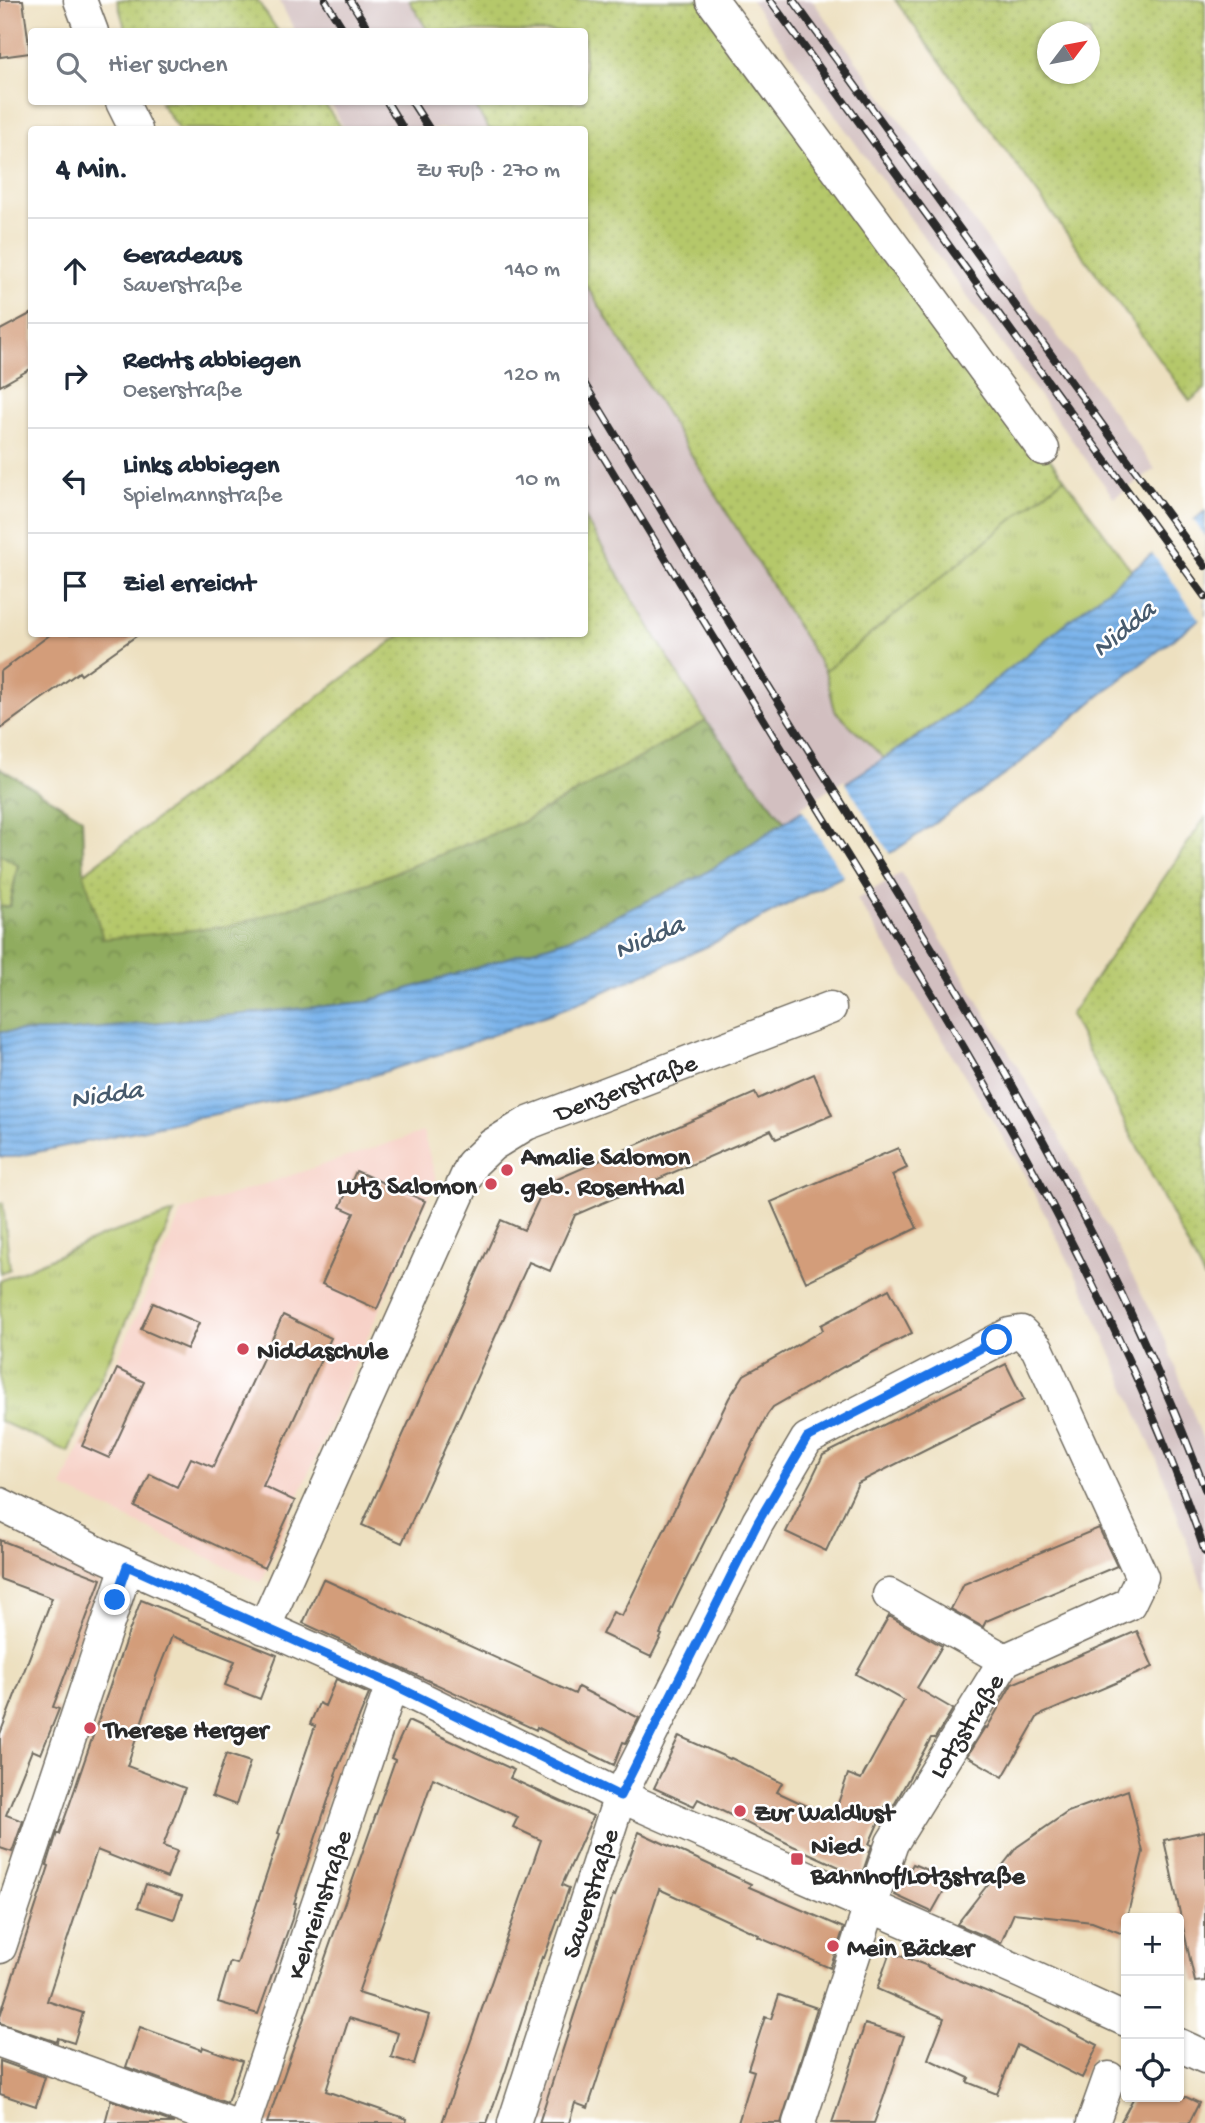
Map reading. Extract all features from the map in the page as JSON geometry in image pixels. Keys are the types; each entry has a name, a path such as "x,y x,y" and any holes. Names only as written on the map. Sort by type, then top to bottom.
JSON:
{"street":[{"path":"80,0 90,28"},
{"path":"712,0 1043,449"},
{"path":"124,105 134,126"},
{"name":"Denzerstraße","path":"264,1628 472,1164 492,1145 526,1124 830,1008"},
{"name":"Lotzstraße","path":"799,2123 892,1843 1005,1660 1129,1604 1142,1577 1037,1348 1021,1332"},
{"name":"Sauerstraße","path":"513,2123 620,1796 758,1522 807,1438 1010,1334 1021,1332"},
{"path":"0,1504 127,1566 392,1684 620,1796 1121,2018"},
{"path":"0,1947 127,1566"},
{"path":"889,1595 1005,1660"},
{"name":"Kehreinstraße","path":"244,2123 392,1684"},
{"path":"0,2041 228,2123"},
{"path":"1184,2047 1205,2057"},
{"path":"1093,2123 1109,2078"}],"shaded area":[{"path":"279,0 409,0 426,28 293,28"},
{"path":"751,0 812,0 1155,469 1114,498"},
{"path":"332,105 474,105 487,126 342,126"},
{"path":"588,288 825,671 835,711 884,758 785,822 706,721 588,523"},
{"path":"901,873 1057,1132 1163,1334 1205,1445 1205,1593 1162,1472 1086,1295 1019,1164 857,899"},
{"name":"Niddaschule","path":"423,1132 436,1179 261,1583 62,1487 182,1211"}],"green space":[{"path":"117,0 257,0 276,28 125,28"},
{"path":"409,0 712,0 1064,478 825,671 588,288 588,126 487,126 474,105 588,105 588,28 426,28"},
{"path":"895,0 1205,0 1205,389 1190,401"},
{"path":"162,105 325,105 340,126 176,126"},
{"path":"1064,478 1132,571 968,702 884,758 835,711 825,671"},
{"path":"588,523 706,721 520,823 368,883 231,926 103,939 84,873 398,637 588,637"},
{"path":"706,721 785,822 702,875 568,939 366,1002 71,1031 0,1032 0,907 10,906 18,865 0,854 0,768 82,818 84,873 231,926 368,883 520,823"},
{"path":"1205,818 1205,1280 1070,1015"},
{"path":"0,854 18,864 10,906 0,907"},
{"path":"0,1203 3,1203 10,1269 0,1273"},
{"path":"174,1213 68,1452 0,1421 0,1281 102,1236"}],"water":[{"name":"Nidda","path":"1205,511 1205,615 1099,696 1013,769 896,850 708,946 571,1006 446,1052 365,1078 286,1099 14,1157 0,1157 0,1032 71,1031 366,1002 568,939 702,875 922,734 968,702"}],"pier":[{"path":"1192,518 1205,536 1205,619 1201,622 1151,551"},
{"path":"844,780 891,856 845,879 801,807"}],"building":[{"path":"0,0 23,0 28,53 0,57"},
{"path":"28,315 28,370 0,386 0,330"},
{"path":"47,637 135,637 81,675 79,672 0,729 0,672"},
{"path":"814,1074 832,1115 776,1139 771,1130 575,1215 550,1271 529,1262 402,1543 362,1525 501,1220 524,1230 546,1184 755,1093 758,1099"},
{"path":"898,1148 907,1168 892,1175 917,1228 806,1282 771,1202"},
{"path":"356,1171 425,1201 377,1309 322,1284 354,1213 340,1207"},
{"path":"889,1289 912,1333 843,1367 773,1407 677,1597 651,1657 602,1634 613,1612 622,1616 729,1398 744,1375 823,1330 821,1325"},
{"path":"153,1303 199,1323 187,1349 141,1329"},
{"path":"283,1315 331,1338 263,1486 295,1501 264,1568 135,1507 150,1474 177,1487 191,1458 213,1467"},
{"path":"1006,1364 1024,1400 858,1483 826,1551 786,1532 823,1455"},
{"path":"117,1369 144,1382 109,1458 82,1446"},
{"path":"1099,1528 1117,1566 986,1621 983,1627 951,1609 964,1584"},
{"path":"0,1540 101,1579 53,1707 59,1709 41,1754 32,1750 6,1815 23,1821 12,1852 0,1848 0,1734 52,1598 0,1579"},
{"path":"323,1579 575,1694 578,1687 639,1718 626,1743 623,1742 614,1765 537,1727 536,1730 303,1623"},
{"path":"141,1600 277,1655 260,1699 225,1685 235,1661 172,1636 127,1766 185,1788 163,1846 177,1851 167,1878 97,1850 47,2001 83,2013 74,2043 58,2038 57,2042 0,2023 0,2016 49,1866 47,1865 57,1833 59,1834"},
{"path":"889,1616 942,1646 917,1688 953,1709 935,1738 931,1738 894,1805 887,1803 869,1844 872,1845 861,1877 698,1799 694,1806 654,1788 679,1736 782,1783 777,1792 833,1818 848,1774 861,1779 904,1701 856,1674"},
{"path":"1137,1631 1153,1667 1038,1716 1003,1777 967,1756 985,1727 987,1728 1012,1684"},
{"path":"336,1679 369,1694 335,1775 294,1903 293,1916 258,2014 218,2002 230,1962 237,1964 315,1726 310,1724 319,1703 325,1706"},
{"path":"408,1721 514,1770 510,1778 593,1816 562,1885 569,1888 544,1958 542,1957 506,2070 487,2123 442,2123 541,1840 513,1827 518,1817 433,1778 358,1993 429,2015 414,2064 391,2057 398,2033 349,2018 326,2091 407,2119 406,2123 267,2123 395,1760 391,1758"},
{"path":"226,1754 250,1762 236,1805 212,1796"},
{"path":"1128,1790 1143,1852 1128,1913 1121,1913 1121,1933 1092,1922 1014,1913 1001,1943 957,1924 1017,1847 1068,1812"},
{"path":"1205,1831 1205,1981 1195,1982 1184,1932 1184,1913 1180,1913 1164,1840"},
{"path":"639,1832 751,1884 749,1887 844,1928 830,1968 659,1889 588,2108 575,2103 569,2123 539,2123 613,1895 615,1896"},
{"path":"913,1864 950,1880 932,1912 895,1895"},
{"path":"146,1884 182,1896 174,1919 138,1907"},
{"path":"890,1952 1029,2009 1098,2045 1082,2078 1017,2045 997,2094 967,2082 969,2078 928,2059 944,2018 877,1989"},
{"path":"779,1995 817,2008 781,2123 738,2123 754,2071 748,2069 765,2017 771,2019"},
{"path":"865,2024 904,2036 874,2123 832,2123"},
{"path":"140,2027 202,2050 203,2047 242,2061 227,2103 126,2067"},
{"path":"0,2061 45,2077 36,2106 0,2094"},
{"path":"1186,2097 1199,2103 1189,2123 1120,2123 1131,2102 1184,2102"},
{"path":"111,2100 174,2123 105,2123"}],"railway":[{"path":"325,0 342,28"},
{"path":"350,0 368,28"},
{"path":"770,0 1205,597"},
{"path":"793,0 1205,566"},
{"path":"389,105 402,126"},
{"path":"414,105 427,126"},
{"path":"588,390 924,935 1029,1114 1124,1298 1205,1489"},
{"path":"588,432 937,1003 1039,1180 1130,1363 1170,1456 1205,1552"}],"place":[{"name":"Amalie Salomon geb. Rosenthal","path":"507,1170"},
{"name":"Lutz Salomon","path":"491,1184"},
{"name":"Niddaschule","path":"243,1349"},
{"name":"Therese Herger","path":"90,1728"},
{"name":"Zur Waldlust","path":"740,1811"},
{"name":"Nied Bahnhof/Lotzstraße","path":"797,1859"},
{"name":"Mein Bäcker","path":"833,1946"}],"route":[{"path":"115,1600 127,1566 392,1684 620,1796 758,1522 807,1438 997,1340"}]}
